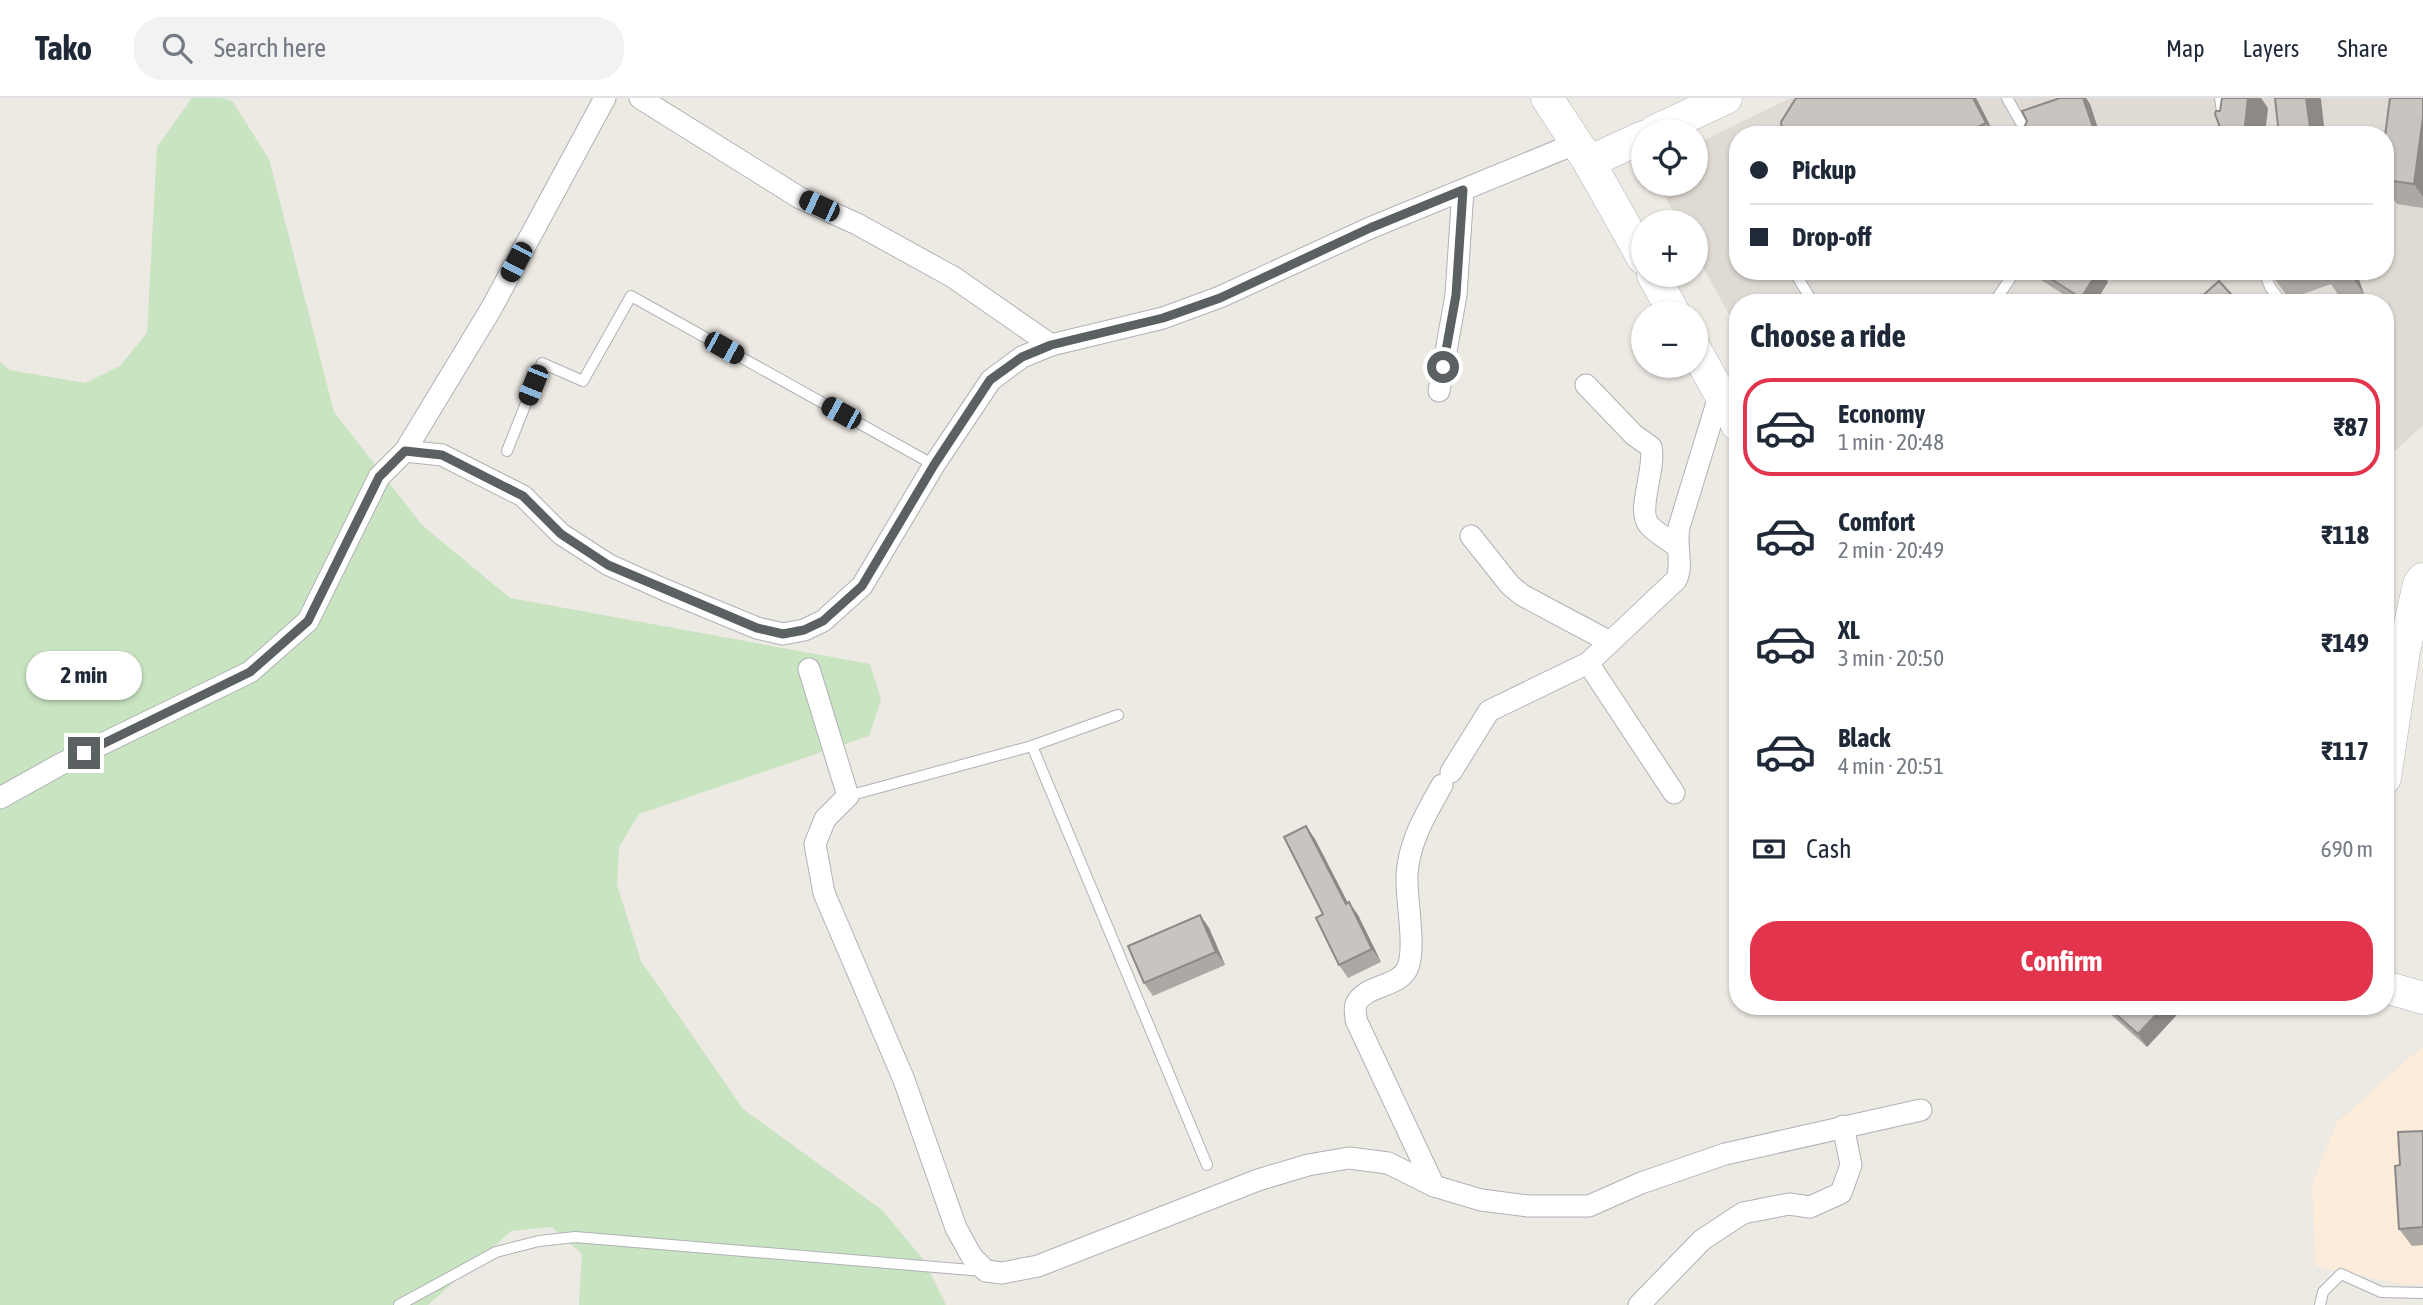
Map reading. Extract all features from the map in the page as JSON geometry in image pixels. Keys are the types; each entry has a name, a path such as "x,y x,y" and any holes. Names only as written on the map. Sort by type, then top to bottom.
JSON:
{"street":[{"path":"0,799 61,764 250,672 308,621 379,477 405,451 491,309 605,98"},
{"path":"640,98 800,198 857,224 953,277 1051,345"},
{"path":"1547,98 1583,153 1631,237"},
{"path":"1681,119 1726,98"},
{"path":"405,451 442,455 523,496 561,534 608,565 757,628 783,634 804,630 823,621 862,586 934,465 990,380 1022,357 1051,345 1163,318 1220,298 1370,228 1463,190 1631,139"},
{"path":"1439,391 1456,295 1463,190"},
{"path":"1708,372 1729,410"},
{"path":"1586,385 1634,435 1651,447 1653,459 1643,512 1648,524 1676,545"},
{"path":"1434,1186 1356,1020 1355,1005 1362,996 1399,978 1407,969 1410,955 1407,874 1417,829 1489,711 1588,663 1676,580 1681,567 1676,545 1679,527 1720,393"},
{"path":"1471,536 1510,585 1522,595 1610,642"},
{"path":"2394,718 2404,651 2419,584 2423,579"},
{"path":"1588,663 1674,793"},
{"path":"809,669 848,796 825,819 815,844 824,893 904,1080 956,1228 972,1256 986,1271 1002,1273 1038,1266 1258,1180 1308,1165 1349,1158 1388,1163 1434,1186 1481,1200 1528,1206 1589,1206 1641,1183 1725,1154 1921,1110"},
{"path":"2394,990 2423,998"},
{"path":"1639,1305 1702,1240 1743,1213 1789,1204 1810,1207 1841,1193 1851,1166 1843,1126"}],"lane":[{"path":"2007,98 2023,126"},
{"path":"2220,98 2225,126"},
{"path":"507,451 542,363 583,381 631,296 934,465"},
{"path":"848,796 1031,746 1118,715"},
{"path":"1031,746 1207,1165"},
{"path":"399,1305 496,1252 539,1241 575,1237 986,1271"},
{"path":"2320,1305 2323,1292 2341,1274 2381,1292 2423,1293"}],"shaded area":[{"path":"1791,98 2397,98 2423,138 2423,425 2394,452 2394,294 1729,294 1729,314 1708,276 1708,210 1672,210 1665,196 1708,196 1708,138 1729,128 1729,280 2394,280 2394,126 1733,126"},
{"path":"2423,1046 2423,1284 2405,1285 2316,1266 2312,1185 2337,1122"}],"green space":[{"path":"192,98 223,98 232,101 269,159 334,412 422,525 510,598 870,664 881,699 869,736 639,814 619,847 617,885 641,961 743,1109 882,1210 923,1259 946,1305 579,1305 582,1254 552,1227 511,1231 428,1305 0,1305 0,362 10,370 85,383 120,366 147,333 157,147"}],"building":[{"path":"1796,98 1973,98 1986,123 1980,126 1782,126 1781,122"},
{"path":"2060,98 2083,98 2093,126 2025,126 2027,121 2022,111"},
{"path":"2222,98 2248,98 2245,126 2220,126 2215,114 2220,111"},
{"path":"2275,98 2306,98 2310,126 2278,126"},
{"path":"2390,98 2423,98 2414,184 2394,181 2394,126 2386,126"},
{"path":"2053,280 2092,280 2084,294 2075,294"},
{"path":"2219,281 2231,294 2205,294"},
{"path":"1306,826 1372,949 1339,965 1316,918 1323,914 1284,837"},
{"path":"1200,915 1216,952 1144,983 1128,946"},
{"path":"2117,1015 2156,1015 2138,1034"},
{"path":"2423,1131 2423,1227 2399,1229 2395,1166 2400,1165 2398,1132"}],"route":[{"path":"84,753 250,672 308,621 379,477 405,451 442,455 523,496 561,534 608,565 757,628 783,634 804,630 823,621 862,586 934,465 990,380 1022,357 1051,345 1128,328 1220,298 1370,228 1463,190 1456,295 1443,367"}]}
